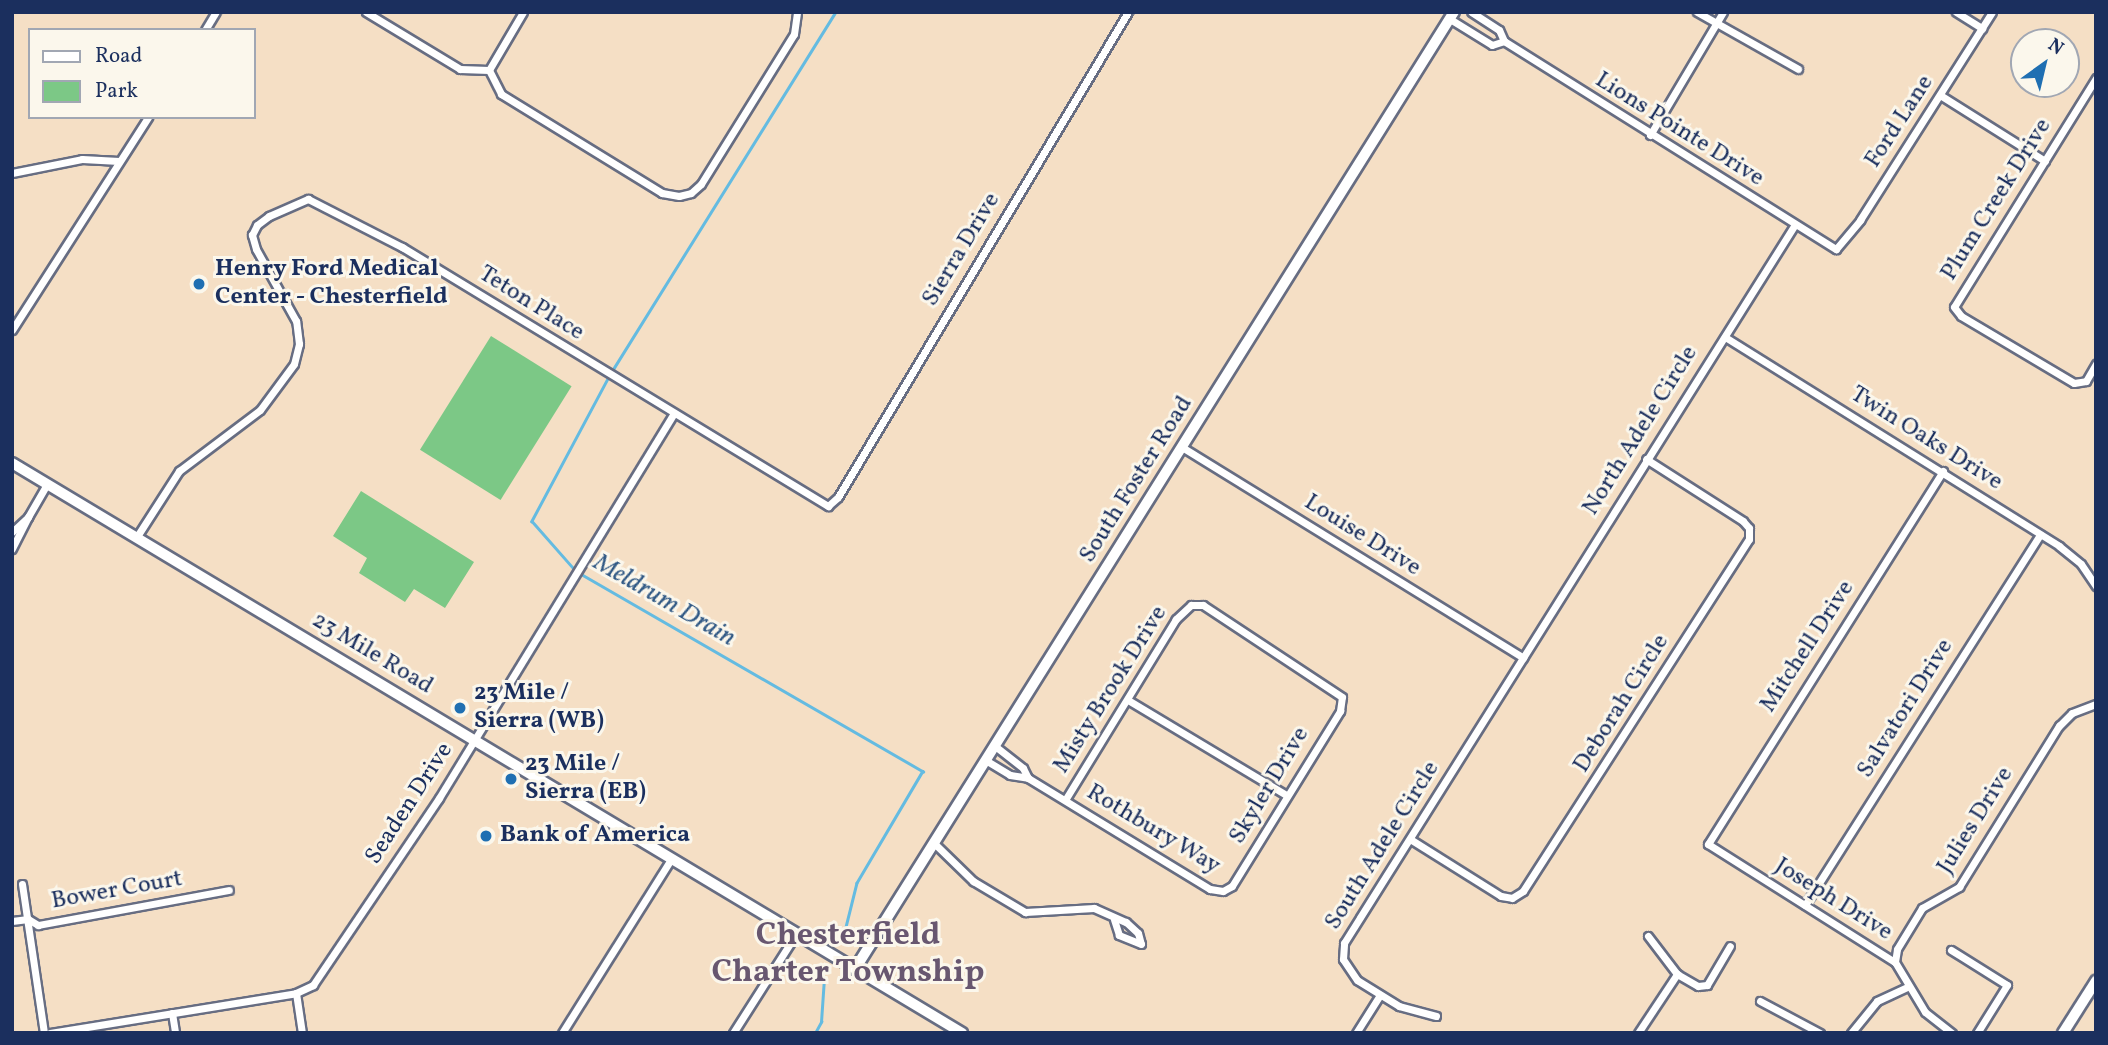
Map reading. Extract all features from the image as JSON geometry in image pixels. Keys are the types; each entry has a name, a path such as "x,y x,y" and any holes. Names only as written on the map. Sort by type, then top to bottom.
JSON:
{"main road":[{"name":"23 Mile Road","path":"12,463 962,1033"}],"street":[{"path":"206,28 216,12"},
{"path":"366,12 460,69 489,70"},
{"path":"489,70 523,12"},
{"path":"489,70 501,94 662,193 686,195 701,184 794,34 797,12"},
{"name":"Sierra Drive","path":"828,506 838,497 1128,12"},
{"path":"1452,15 1492,45 1504,41 1499,30 1471,12"},
{"path":"1697,12 1798,69"},
{"path":"1650,135 1723,12"},
{"path":"1956,12 1982,28"},
{"name":"Ford Lane","path":"1836,249 1860,220 1992,12"},
{"name":"South Foster Road","path":"855,969 936,845 1452,15"},
{"name":"Lions Pointe Drive","path":"1504,41 1794,226 1836,249"},
{"name":"Plum Creek Drive","path":"2096,78 1954,307 1961,316 2064,379 2086,382 2096,364"},
{"path":"1940,94 2045,161"},
{"path":"12,330 147,119"},
{"path":"12,173 82,159 119,161"},
{"name":"Teton Place","path":"136,538 179,471 260,410 294,364 299,344 296,321 256,249 253,235 262,220 299,201 316,202 402,247 828,506"},
{"name":"North Adele Circle","path":"1523,658 1794,226"},
{"name":"Twin Oaks Drive","path":"1724,337 1943,471 2040,534 2075,558 2096,586"},
{"name":"Seaden Drive","path":"50,1033 296,993 313,985 327,968 474,741 674,413"},
{"name":"Louise Drive","path":"1182,447 1523,658"},
{"name":"Deborah Circle","path":"1410,839 1501,896 1512,898 1523,891 1749,539 1749,528 1743,521 1646,459"},
{"name":"Mitchell Drive","path":"1708,844 1943,471"},
{"path":"13,545 48,483"},
{"path":"12,532 28,517"},
{"name":"Salvatori Drive","path":"1805,905 2040,534"},
{"name":"Skyler Drive","path":"1194,604 1203,605 1342,697 1339,711 1231,886 1223,891"},
{"name":"Misty Brook Drive","path":"1065,800 1176,620 1194,604"},
{"name":"South Adele Circle","path":"1436,1016 1410,1010 1380,995 1357,979 1342,952 1523,658"},
{"path":"1128,700 1286,795"},
{"name":"Julies Drive","path":"1895,962 1897,949 1922,908 1959,887 2059,726 2072,713 2096,704"},
{"name":"Rothbury Way","path":"996,747 1023,768 1028,778"},
{"name":"Rothbury Way","path":"987,761 1010,775 1028,778 1210,888 1223,891"},
{"name":"Joseph Drive","path":"1708,844 1895,962 1907,987 1925,1012 1952,1033"},
{"path":"936,845 953,856 973,881 1025,912 1087,907 1114,920 1126,922 1143,941 1138,945 1125,940 1116,931 1114,920"},
{"path":"562,1033 671,859"},
{"path":"22,884 44,1033"},
{"name":"Bower Court","path":"12,921 28,919 38,925 229,890"},
{"path":"733,1033 796,934"},
{"path":"1648,936 1676,974 1692,984 1707,985 1730,947"},
{"path":"1951,950 2007,985 1978,1033"},
{"path":"1638,1033 1676,974"},
{"path":"2063,1033 2096,981"},
{"path":"1851,1033 1877,1001 1907,987"},
{"path":"296,993 302,1033"},
{"path":"1356,1033 1380,995"},
{"path":"1760,1001 1820,1033"},
{"path":"172,1013 175,1033"}],"green space":[{"path":"491,336 572,386 501,500 420,450"},
{"path":"361,491 474,562 445,608 414,589 405,602 359,573 367,558 333,536"}],"waterway":[{"name":"Meldrum Drain","path":"836,12 610,375 532,521 576,571 923,771 857,883 843,939"},
{"name":"Meldrum Drain","path":"815,1033 821,1022 824,978"}],"place":[{"name":"Henry Ford Medical Center - Chesterfield","path":"199,284"},
{"name":"23 Mile / Sierra (WB)","path":"460,708"},
{"name":"23 Mile / Sierra (EB)","path":"511,779"},
{"name":"Bank of America","path":"486,836"}],"district":[{"name":"Chesterfield Charter Township","path":"848,956"}]}
